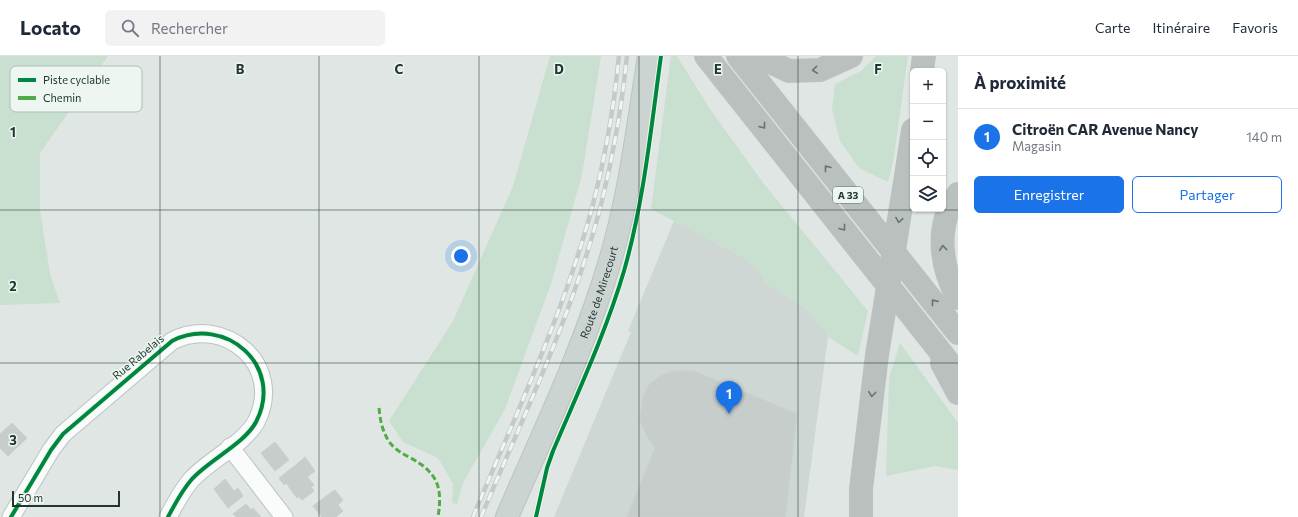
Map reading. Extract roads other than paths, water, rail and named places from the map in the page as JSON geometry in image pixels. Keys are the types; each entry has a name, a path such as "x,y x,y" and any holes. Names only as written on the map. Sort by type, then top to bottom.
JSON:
{"highway":[{"name":"A 33","path":"706,56 958,374"},
{"name":"A 33","path":"738,56 958,333"},
{"path":"758,56 788,71 820,70 851,56"},
{"path":"922,68 924,56"},
{"path":"861,517 861,489 877,355 911,140"},
{"path":"958,194 946,214 942,244 950,279 958,298"},
{"path":"922,327 958,393"}],"main road":[{"name":"Route de Mirecourt","path":"507,517 583,336 610,261 630,178 649,56"}],"street":[{"name":"Rue Rabelais","path":"11,517 51,450 63,434 172,341 183,335 205,332 217,334 242,346 250,355 260,373 263,390 260,412 249,432 192,479 168,517"},
{"path":"230,447 284,517"}],"railway":[{"path":"473,517 553,326 580,248 597,189 605,152 612,114 619,56"},
{"path":"481,517 547,363 590,245 601,205 613,150 623,94 627,56"}],"place":[{"name":"Citroën CAR Avenue Nancy","path":"729,414"}]}
